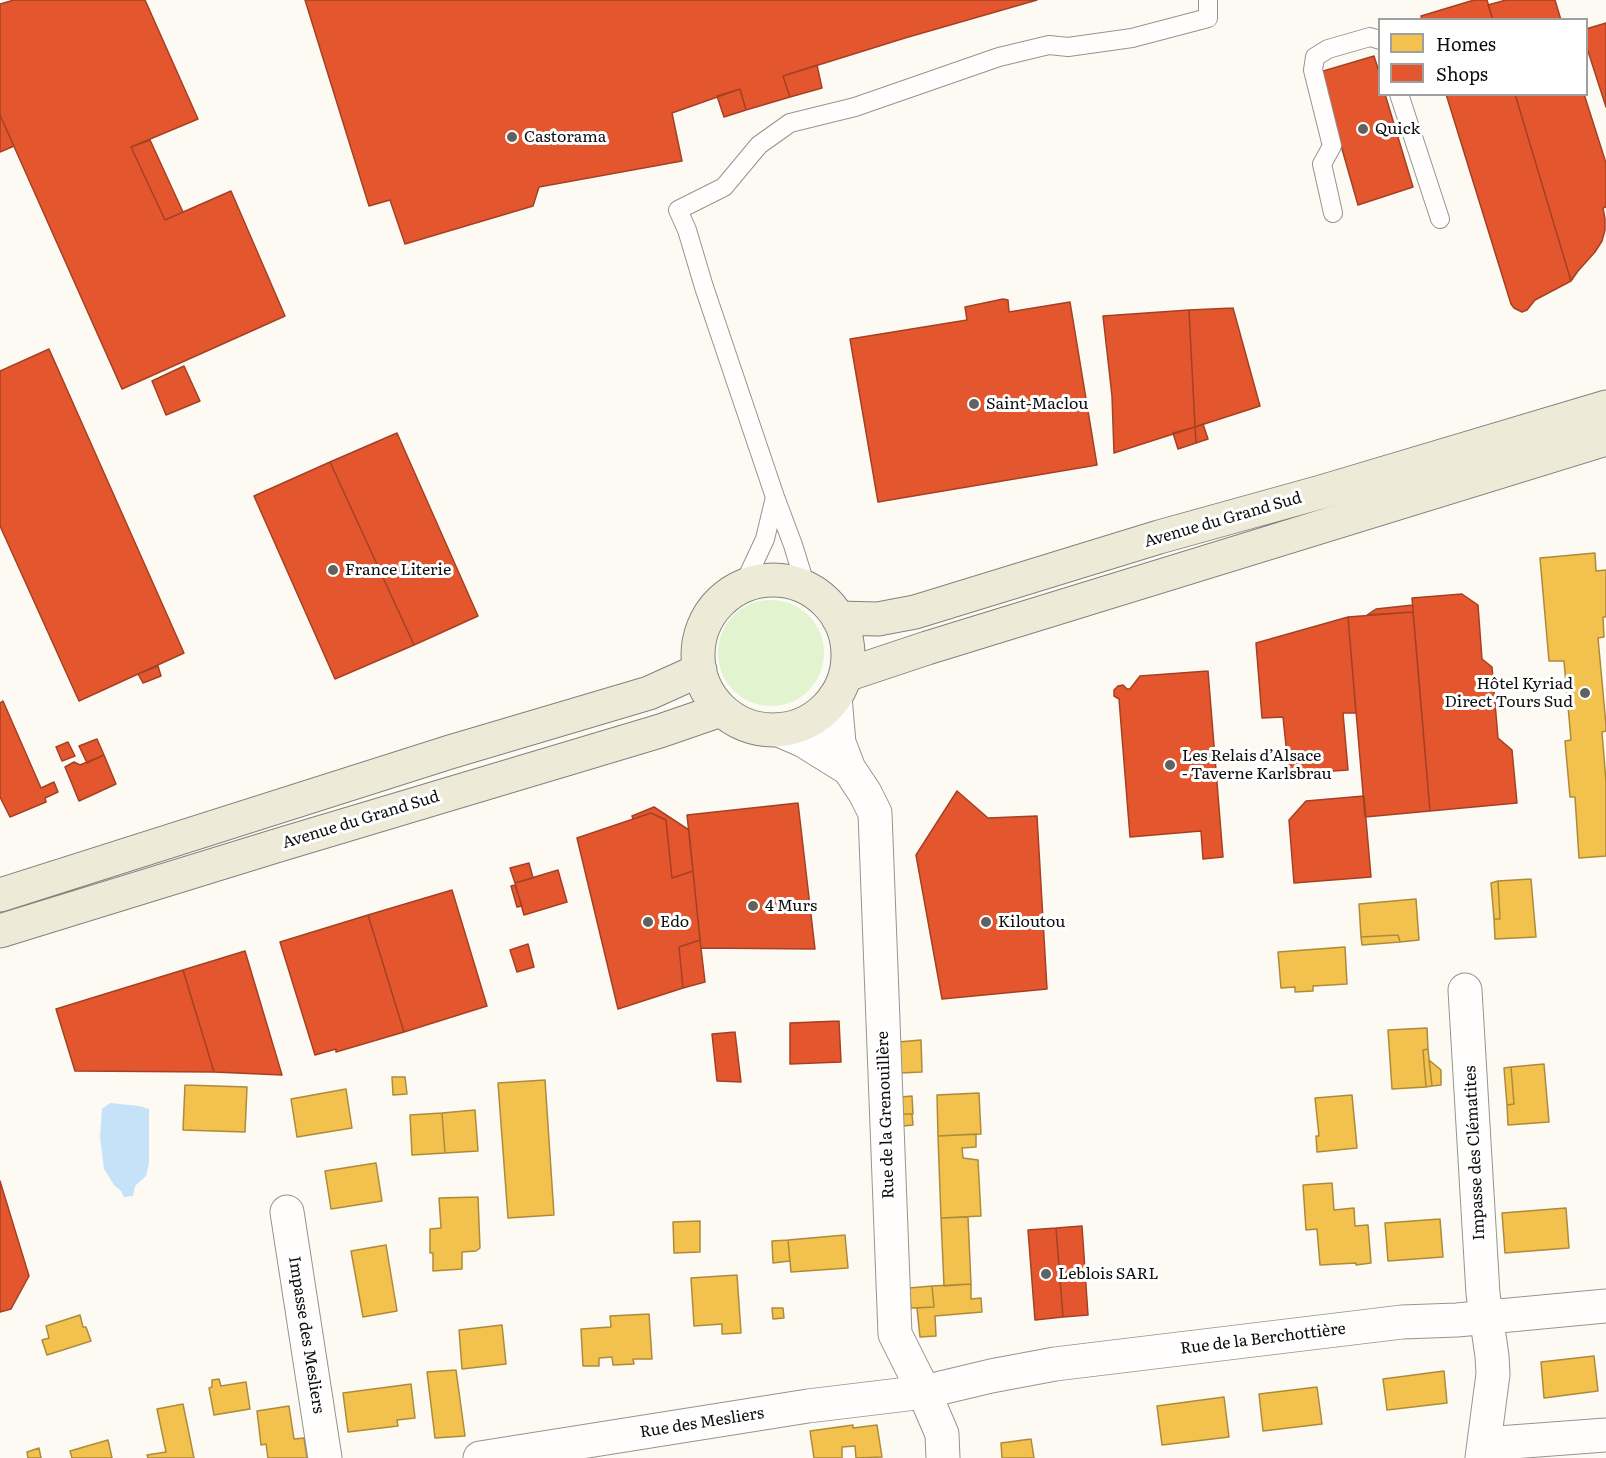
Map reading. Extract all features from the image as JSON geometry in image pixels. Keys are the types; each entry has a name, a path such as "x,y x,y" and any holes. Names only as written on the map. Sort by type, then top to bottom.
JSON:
{"main road":[{"name":"Avenue du Grand Sud","path":"838,618 878,619 915,612 1606,407"},
{"name":"Avenue du Grand Sud","path":"840,686 927,648 1606,439"},
{"path":"763,580 784,581 806,587 824,600 838,618 846,636 848,656 840,686 818,715 800,725 779,730 758,729 739,722 722,710 711,698 700,670 698,650 703,630 712,612 726,597 743,586 763,580"},
{"path":"0,895 417,762 648,693 700,670"},
{"name":"Avenue du Grand Sud","path":"0,931 722,710"}],"street":[{"name":"Rue de la Grenouillère","path":"840,686 838,743 849,769 875,813 895,1334 942,1434 943,1458"},
{"name":"Rue de la Grenouillère","path":"779,730 804,741 849,769"},
{"name":"Impasse des Clématites","path":"1465,990 1482,1282 1493,1374 1484,1451"},
{"name":"Impasse des Mesliers","path":"287,1212 325,1458"},
{"name":"Rue de la Berchottière","path":"924,1392 991,1376 1066,1363 1402,1322 1457,1320 1606,1306"},
{"name":"Rue des Mesliers","path":"480,1458 808,1406 924,1392"},
{"path":"1484,1451 1606,1435"}],"lane":[{"path":"806,587 794,545 775,497 687,230 678,210 724,187 759,145 790,123 855,107 1009,55 1048,45 1068,47 1132,38 1208,18 1208,0"},
{"path":"1333,213 1322,164 1332,146 1313,70 1315,57 1328,49 1370,37 1378,39"},
{"path":"1400,96 1440,219"},
{"path":"743,586 765,540 775,497"}],"green space":[{"path":"771,600 791,604 808,616 820,633 824,653 820,673 808,690 791,702 771,706 751,702 734,690 722,673 718,653 722,633 734,616 751,604"}],"water":[{"path":"110,1103 149,1109 149,1163 146,1176 135,1186 133,1196 124,1197 104,1169 100,1137 102,1109"}],"building: Homes":[{"name":"Hôtel Kyriad Direct Tours Sud","path":"1595,553 1596,571 1606,570 1604,637 1598,638 1606,725 1606,731 1602,732 1606,782 1606,856 1579,858 1575,797 1570,797 1565,741 1571,740 1564,661 1549,661 1540,558"},
{"path":"1531,879 1536,937 1495,939 1494,919 1500,919 1498,881"},
{"path":"1498,881 1500,919 1494,919 1491,883"},
{"path":"1416,899 1419,940 1400,942 1398,935 1361,937 1359,904"},
{"path":"1398,935 1400,942 1362,945 1361,937"},
{"path":"1345,947 1347,984 1313,986 1313,991 1295,992 1295,987 1281,988 1278,952"},
{"path":"1427,1028 1428,1049 1423,1050 1426,1087 1392,1089 1388,1030"},
{"path":"921,1040 922,1072 900,1073 898,1042"},
{"path":"1428,1049 1432,1086 1426,1087 1423,1050"},
{"path":"1429,1060 1441,1070 1441,1085 1432,1086"},
{"path":"1544,1064 1549,1122 1508,1125 1507,1105 1514,1104 1511,1067"},
{"path":"1511,1067 1514,1104 1507,1105 1504,1068"},
{"path":"392,1077 405,1077 407,1094 393,1095"},
{"path":"545,1080 554,1215 508,1218 498,1083"},
{"path":"185,1085 247,1087 245,1132 183,1130"},
{"path":"346,1089 352,1128 297,1137 291,1099"},
{"path":"979,1093 981,1134 938,1136 937,1095"},
{"path":"1352,1095 1357,1148 1317,1152 1316,1136 1319,1136 1315,1098"},
{"path":"912,1096 913,1114 903,1114 901,1097"},
{"path":"475,1110 478,1151 445,1153 442,1113"},
{"path":"442,1113 445,1153 412,1155 410,1115"},
{"path":"903,1114 912,1114 913,1125 903,1126"},
{"path":"976,1134 976,1147 962,1148 963,1158 978,1160 981,1216 941,1218 938,1136"},
{"path":"376,1163 382,1201 331,1209 325,1171"},
{"path":"1332,1183 1334,1210 1354,1208 1355,1226 1368,1225 1371,1263 1320,1265 1317,1229 1306,1230 1303,1185"},
{"path":"478,1197 480,1248 476,1251 462,1252 462,1269 433,1271 430,1229 441,1228 439,1198"},
{"path":"1566,1208 1569,1248 1505,1253 1502,1213"},
{"path":"968,1217 971,1284 944,1286 941,1218"},
{"path":"1440,1219 1443,1257 1388,1261 1385,1223"},
{"path":"700,1221 700,1252 674,1253 673,1222"},
{"path":"845,1235 848,1268 791,1272 788,1240"},
{"path":"788,1240 790,1261 773,1263 772,1241"},
{"path":"386,1245 397,1311 363,1317 351,1251"},
{"path":"737,1275 741,1333 722,1334 722,1324 694,1326 691,1278"},
{"path":"971,1284 971,1299 981,1298 982,1312 935,1316 936,1336 920,1337 917,1308 934,1307 932,1286"},
{"path":"932,1286 934,1307 911,1308 909,1288"},
{"path":"772,1308 783,1308 784,1318 773,1319"},
{"path":"649,1314 652,1359 633,1359 634,1364 613,1365 612,1357 599,1358 599,1366 583,1366 581,1329 611,1327 610,1316"},
{"path":"80,1315 83,1327 86,1327 91,1341 47,1355 42,1340 49,1338 46,1326"},
{"path":"502,1325 506,1364 462,1369 459,1330"},
{"path":"1594,1356 1598,1391 1544,1398 1541,1362"},
{"path":"456,1370 465,1436 435,1438 427,1372"},
{"path":"1444,1371 1447,1403 1387,1410 1383,1379"},
{"path":"219,1379 221,1386 246,1382 250,1409 214,1415 209,1388 212,1387 212,1380"},
{"path":"411,1384 415,1418 397,1420 398,1426 348,1432 343,1393"},
{"path":"1317,1387 1322,1424 1263,1431 1259,1394"},
{"path":"1224,1397 1229,1437 1162,1445 1157,1406"},
{"path":"183,1404 194,1458 148,1458 147,1455 166,1452 157,1409"},
{"path":"289,1406 294,1439 304,1438 307,1458 268,1458 266,1444 261,1445 257,1411"},
{"path":"853,1425 853,1428 877,1425 882,1457 856,1458 855,1446 842,1447 842,1458 814,1458 810,1431"},
{"path":"1031,1439 1034,1458 1002,1458 1001,1443"},
{"path":"108,1440 112,1458 72,1458 70,1451"},
{"path":"39,1448 41,1458 28,1458 27,1452"}],"building: Shops":[{"path":"14,0 145,0 198,119 131,147 165,220 231,191 285,316 122,389 0,115 0,4"},
{"name":"Castorama","path":"305,0 1037,0 783,76 790,97 746,110 740,89 672,113 682,161 539,187 533,206 405,244 390,200 369,206"},
{"path":"1474,0 1487,0 1492,18 1422,18 1421,16"},
{"path":"1506,0 1555,0 1560,18 1492,18 1488,5"},
{"path":"1606,23 1606,107 1588,51 1588,28"},
{"path":"1374,56 1378,69 1378,96 1386,96 1413,187 1358,205 1320,72"},
{"path":"817,65 822,88 790,97 783,76"},
{"path":"740,89 746,110 724,117 717,96"},
{"path":"1447,96 1516,96 1571,281 1535,300 1527,310 1522,312 1511,304"},
{"path":"1516,96 1585,96 1606,163 1606,207 1603,208 1605,230 1602,241 1571,281"},
{"path":"0,115 14,146 0,152"},
{"path":"150,140 183,212 165,220 131,147"},
{"name":"Saint-Maclou","path":"1008,300 1009,312 1070,302 1097,465 878,502 850,339 967,320 965,307"},
{"path":"1233,308 1260,406 1195,427 1189,310"},
{"path":"1189,310 1195,427 1114,453 1112,396 1103,316"},
{"path":"49,349 184,653 79,701 0,526 0,371"},
{"path":"184,366 200,401 166,415 152,381"},
{"path":"1203,424 1208,439 1196,443 1195,427"},
{"path":"1195,427 1196,443 1178,449 1173,433"},
{"path":"397,433 478,616 414,645 330,462"},
{"name":"France Literie","path":"330,462 414,645 335,679 254,496"},
{"path":"1462,594 1478,605 1482,659 1492,667 1498,738 1512,750 1517,803 1430,811 1412,598"},
{"path":"1413,605 1413,612 1367,615 1376,609"},
{"path":"1413,612 1430,811 1365,817 1348,617"},
{"path":"1348,617 1356,713 1343,713 1348,770 1289,774 1283,717 1262,718 1256,643"},
{"path":"158,666 161,676 143,683 138,674"},
{"name":"Les Relais d’Alsace - Taverne Karlsbrau","path":"1208,671 1223,857 1203,859 1201,831 1130,837 1119,699 1114,696 1114,690 1123,685 1130,689 1140,676"},
{"path":"3,701 41,788 54,782 58,792 45,798 46,802 10,817 0,797 0,703"},
{"path":"97,739 104,755 87,763 79,746"},
{"path":"68,742 75,756 62,761 56,747"},
{"path":"104,755 116,784 79,801 65,767 74,762 80,765"},
{"name":"Kiloutou","path":"957,791 988,818 1037,816 1047,989 942,999 916,855"},
{"path":"1364,796 1371,877 1294,883 1289,820 1306,801"},
{"name":"4 Murs","path":"798,803 815,949 701,948 687,815"},
{"path":"654,807 689,830 693,871 672,878 666,820 651,813 633,819 632,816"},
{"name":"Edo","path":"651,813 666,820 672,878 693,871 700,940 679,947 683,988 618,1009 577,838"},
{"path":"529,863 533,878 515,883 510,868"},
{"path":"558,870 567,902 524,915 515,883"},
{"path":"515,885 522,906 517,907 511,886"},
{"path":"452,890 487,1006 404,1032 368,915"},
{"path":"368,915 404,1032 336,1052 336,1049 315,1055 280,942"},
{"path":"700,940 705,982 683,988 679,947"},
{"path":"528,944 534,967 517,972 510,950"},
{"path":"245,951 282,1075 214,1072 183,970"},
{"path":"183,970 214,1072 75,1071 56,1009"},
{"path":"839,1021 841,1062 790,1064 790,1023"},
{"path":"735,1032 741,1082 717,1081 712,1034"},
{"path":"0,1181 29,1276 11,1309 0,1312"},
{"path":"1082,1226 1088,1315 1063,1317 1056,1228"},
{"name":"Leblois SARL","path":"1056,1228 1063,1317 1035,1320 1028,1230"}],"place":[{"name":"Quick","path":"1363,129"},
{"name":"Castorama","path":"512,137"},
{"name":"Saint-Maclou","path":"974,404"},
{"name":"France Literie","path":"333,570"},
{"name":"Hôtel Kyriad Direct Tours Sud","path":"1585,693"},
{"name":"Les Relais d’Alsace - Taverne Karlsbrau","path":"1170,765"},
{"name":"4 Murs","path":"753,906"},
{"name":"Edo","path":"648,922"},
{"name":"Kiloutou","path":"986,922"},
{"name":"Leblois SARL","path":"1046,1274"}]}
